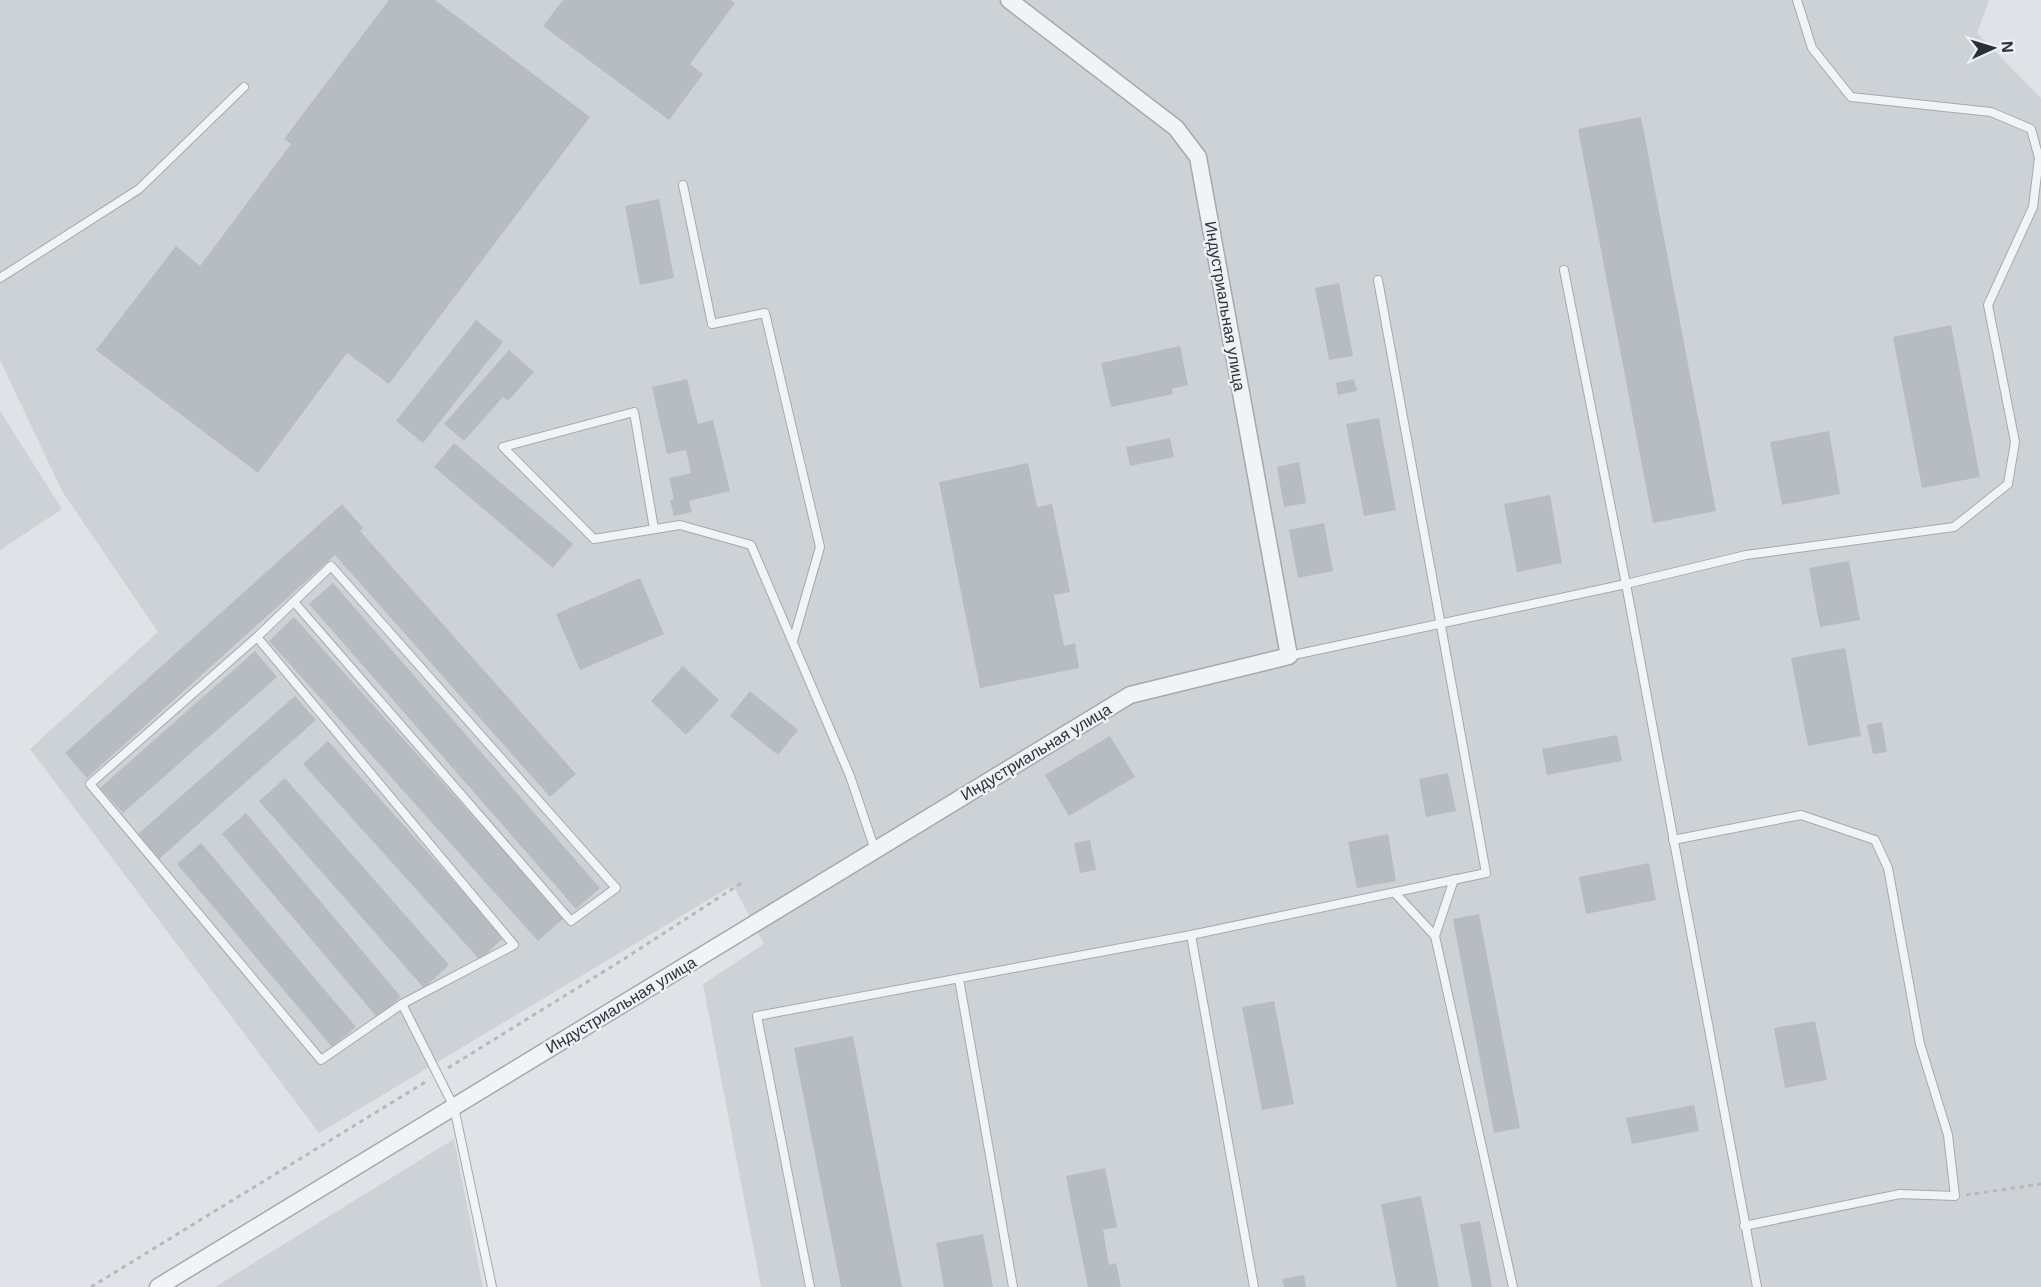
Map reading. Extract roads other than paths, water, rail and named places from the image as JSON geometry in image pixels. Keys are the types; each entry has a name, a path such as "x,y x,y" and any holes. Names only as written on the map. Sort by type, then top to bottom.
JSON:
{"street":[{"name":"Индустриальная улица","path":"158,1287 1130,695 1289,656 1198,157 1176,128 1009,0"}],"lane":[{"path":"1289,656 1626,584 1746,555 1954,526 2008,484 2015,442 1988,305 2033,207 2039,158 2031,129 1991,112 1851,97 1812,48 1797,0"},
{"path":"0,278 139,189 243,87"},
{"path":"683,185 712,324 765,313 820,547 792,641"},
{"path":"1563,270 1626,584 1757,1287"},
{"path":"810,1287 757,1017 1191,935 1486,873 1378,280"},
{"path":"654,529 634,412 504,447 594,538 654,529 680,525 751,545 850,776 875,850"},
{"path":"257,637 514,945 402,1004 321,1060 90,784 257,637 331,566 616,888 571,921 294,602"},
{"path":"1673,840 1801,815 1875,840 1888,868 1920,1044 1948,1135 1955,1196 1900,1194 1744,1226"},
{"path":"1435,936 1454,879"},
{"path":"1395,893 1435,936 1513,1287"},
{"path":"1191,935 1254,1287"},
{"path":"959,979 1013,1287"},
{"path":"402,1004 454,1107 492,1287"}]}
